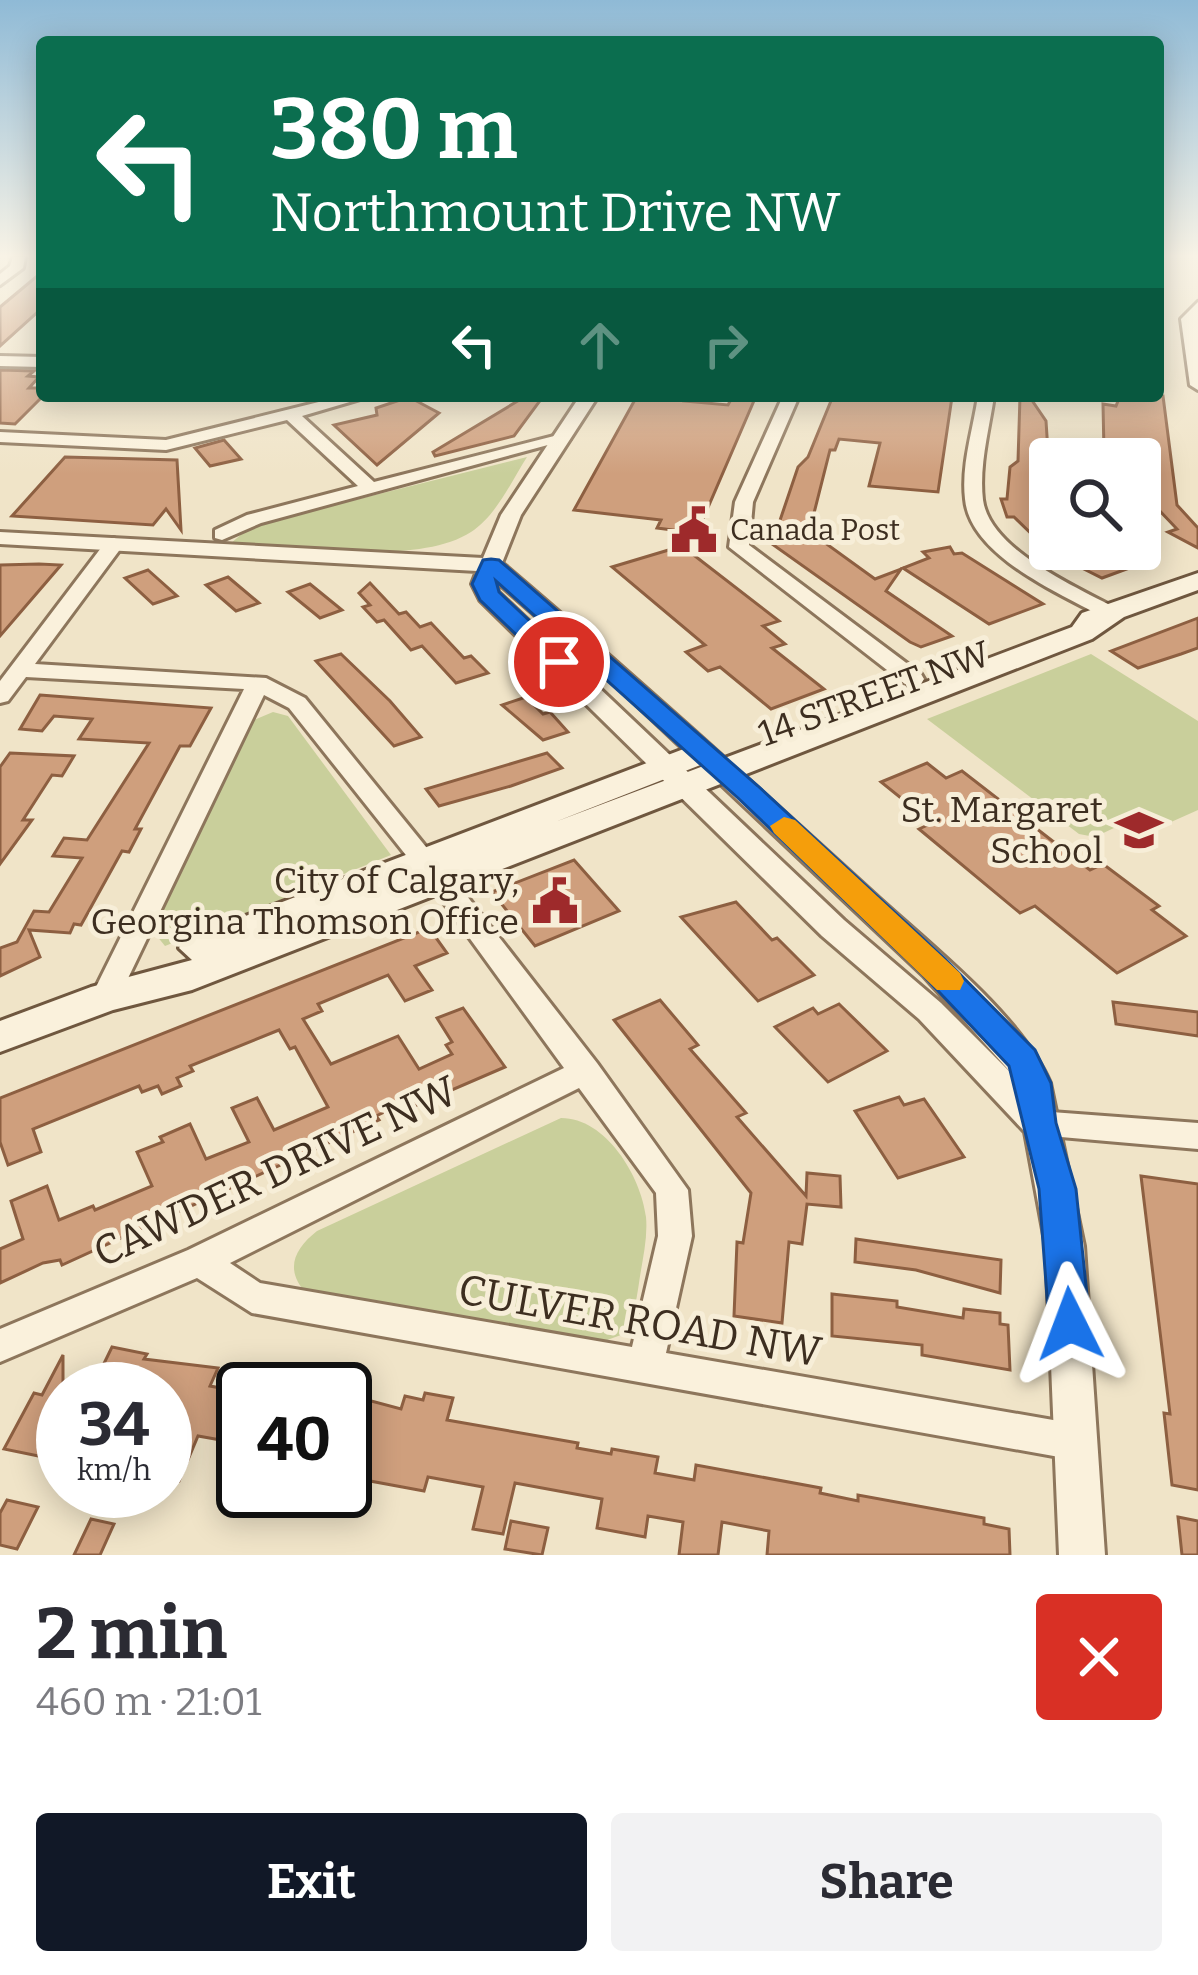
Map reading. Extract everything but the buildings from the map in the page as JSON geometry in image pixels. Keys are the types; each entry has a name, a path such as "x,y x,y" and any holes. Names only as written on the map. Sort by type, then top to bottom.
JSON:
{"main road":[{"name":"14 STREET NW","path":"0,1036 105,997 178,980 431,868 913,679 1198,581"},
{"name":"14 STREET NW","path":"695,768 1082,633 1112,614"}],"street":[{"path":"1189,330 1198,385"},
{"path":"0,361 36,362"},
{"path":"0,437 166,445 341,402"},
{"path":"585,402 512,515 483,584 488,595 695,768"},
{"path":"788,402 744,502 739,547 913,679"},
{"path":"985,402 974,497 983,527 1006,550 1112,614"},
{"path":"293,416 370,488"},
{"path":"222,534 254,519 562,439"},
{"path":"0,538 491,565 695,768 833,928 930,1011 1038,1123 1058,1189 1065,1246 1082,1555"},
{"path":"0,696 114,544"},
{"path":"20,670 258,683 298,703 431,868 672,1190 675,1236 645,1368"},
{"path":"105,997 258,683"},
{"name":"CAWDER DRIVE NW","path":"0,1346 200,1261 586,1071"},
{"path":"1038,1123 1198,1136"},
{"name":"CULVER ROAD NW","path":"200,1261 252,1297 1076,1442"}],"green space":[{"path":"527,457 488,517 448,543 388,552 230,544 251,526"},
{"name":"St. Margaret School","path":"1091,654 1198,721 1198,810 1133,839 1116,827 1095,837 1079,834 927,719"},
{"path":"273,712 288,716 391,855 165,946 152,930 254,720"},
{"path":"561,1118 593,1128 606,1139 629,1168 643,1201 646,1234 638,1290 632,1317 621,1335 596,1344 307,1294 300,1285 295,1260 317,1231"}],"slow traffic":[{"path":"784,826 948,981"}],"place":[{"name":"Canada Post","path":"694,530"},
{"name":"St. Margaret School","path":"1139,830"},
{"name":"City of Calgary, Georgina Thomson Office","path":"555,901"}],"route":[{"path":"559,662 488,595 483,584 491,565 748,792 934,967 1023,1059 1034,1083 1038,1123 1058,1189 1070,1324"}]}
